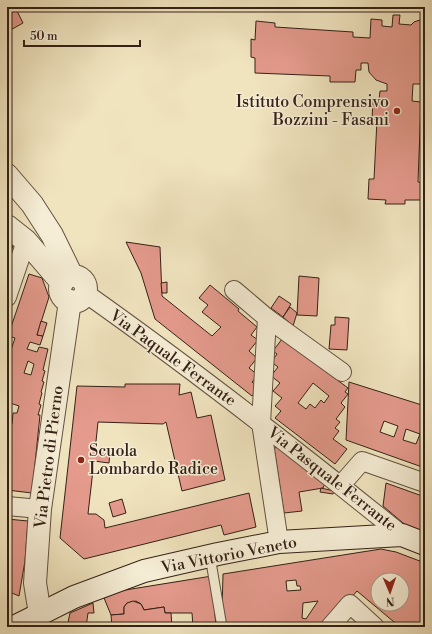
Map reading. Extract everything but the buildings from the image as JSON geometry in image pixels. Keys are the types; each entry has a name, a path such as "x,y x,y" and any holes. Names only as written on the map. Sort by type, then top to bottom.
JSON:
{"street":[{"path":"7,175 32,204 52,235 72,288"},
{"path":"7,226 26,241 72,288"},
{"path":"7,297 26,241"},
{"name":"Via Paquale Ferrante","path":"72,288 146,336 261,423"},
{"name":"Via Pietro di Pierno","path":"39,621 36,583 40,509 72,288"},
{"path":"234,290 267,318 342,372"},
{"path":"267,318 261,423 279,542"},
{"name":"Via Pasquale Ferrante","path":"261,423 402,535"},
{"path":"341,486 362,461 425,483"},
{"path":"7,506 40,509"},
{"name":"Via Vittorio Veneto","path":"14,627 39,621 74,597 144,571 279,542 402,535 425,544"},
{"path":"330,627 350,604 375,627"}],"lane":[{"path":"210,556 222,627"}],"place":[{"name":"Istituto Comprensivo Bozzini - Fasani","path":"397,111"},
{"name":"Scuola Lombardo Radice","path":"81,460"}]}
